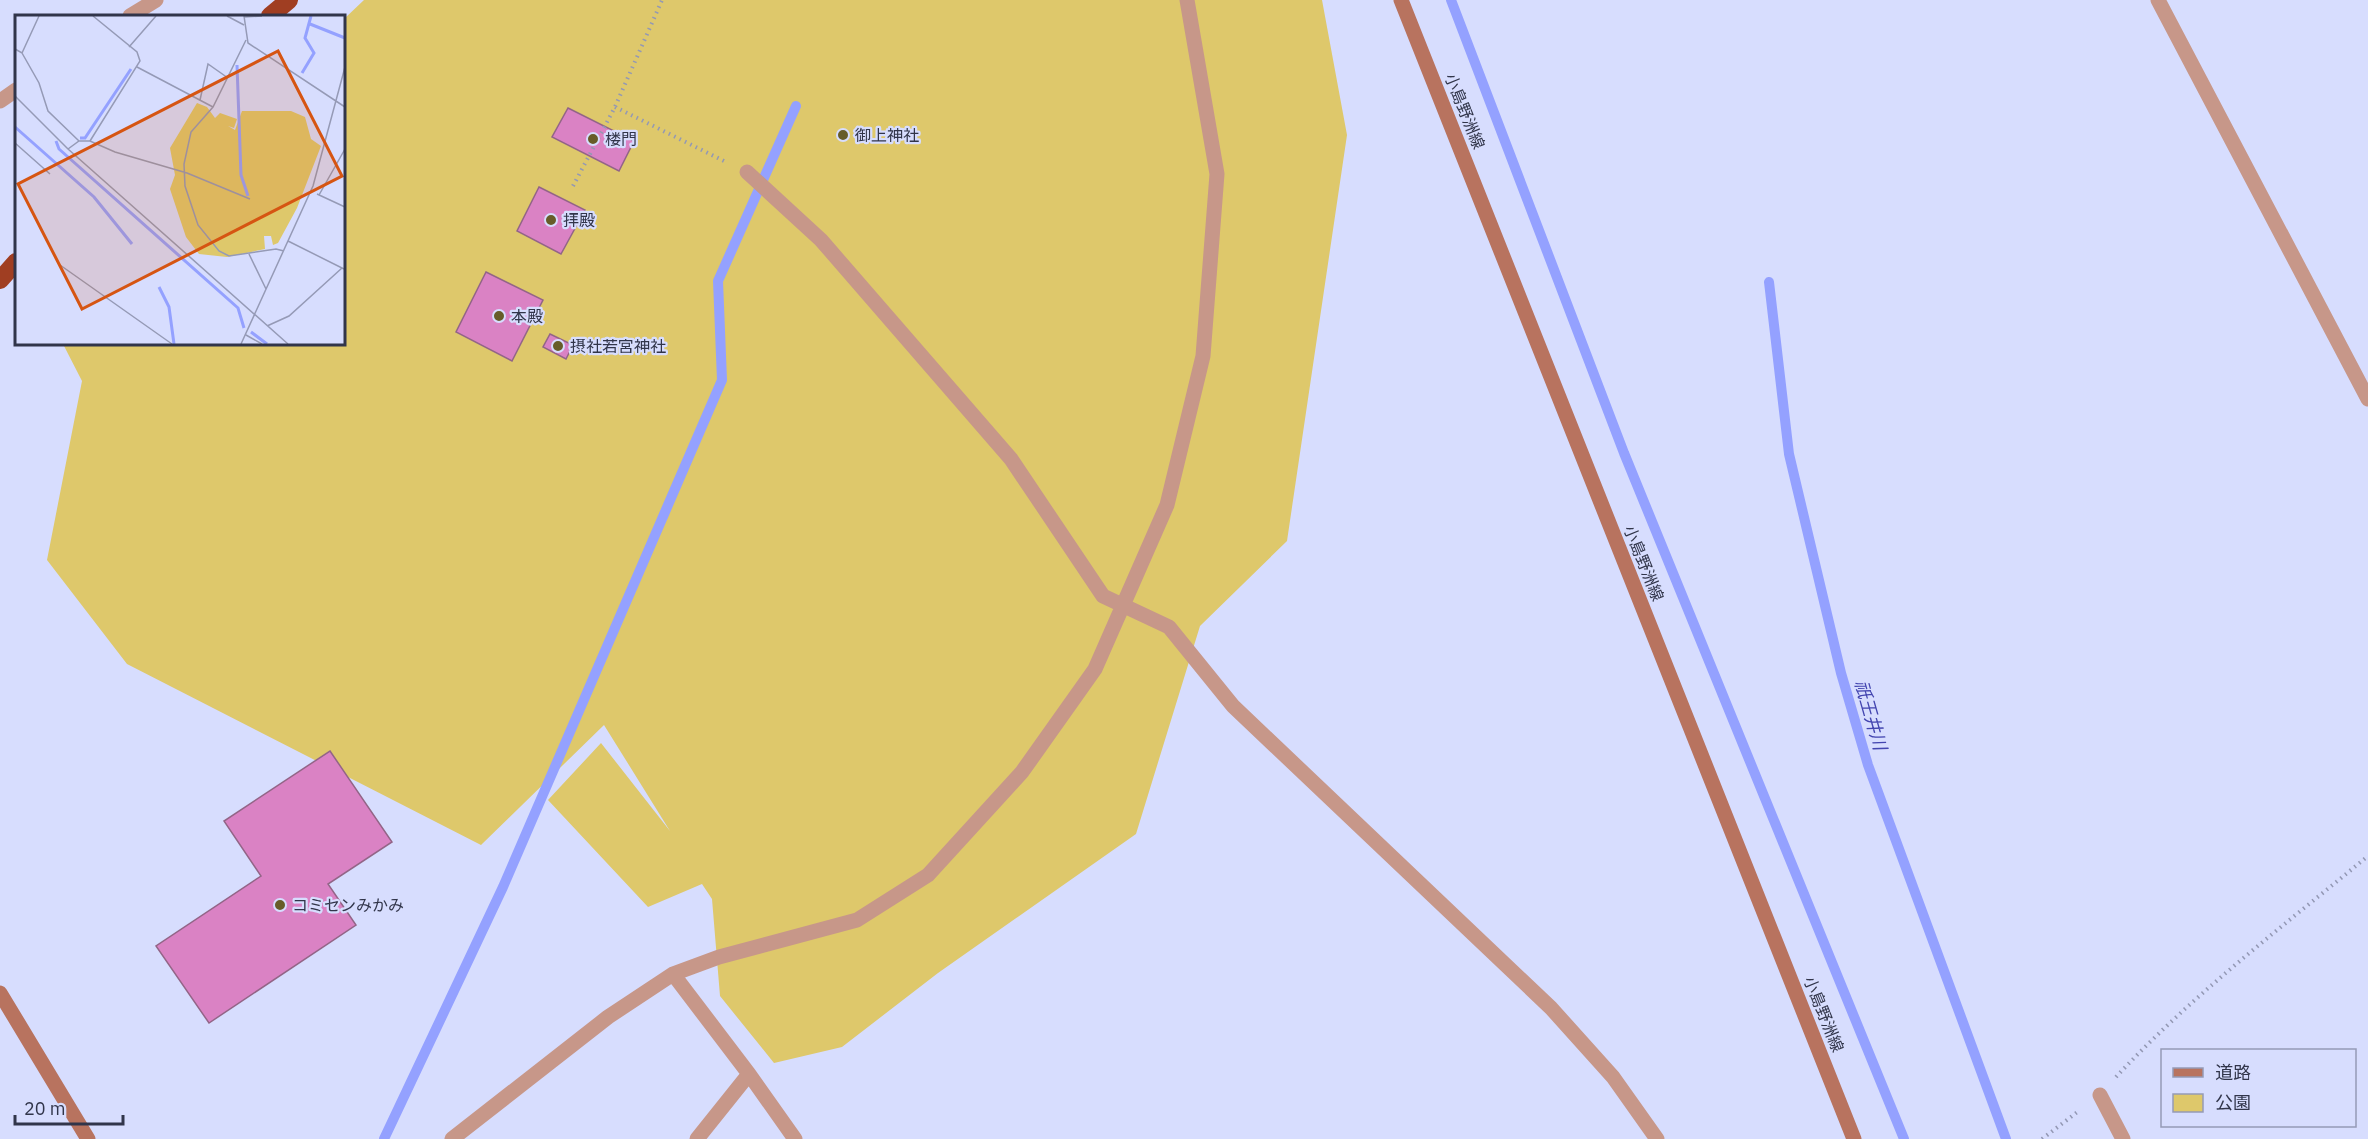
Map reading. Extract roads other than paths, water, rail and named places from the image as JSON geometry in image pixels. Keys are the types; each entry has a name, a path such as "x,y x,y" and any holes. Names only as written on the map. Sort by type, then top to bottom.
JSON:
{"highway":[{"path":"271,15 284,1"},
{"path":"0,280 15,263"}],"main road":[{"name":"小島野洲線","path":"1401,0 1854,1139"},
{"path":"0,993 88,1139"}],"street":[{"path":"132,15 156,0"},
{"path":"460,1136 608,1017 674,974 719,957 856,920 928,875 1022,772 1095,669 1167,505 1203,356 1218,174 1187,0"},
{"path":"2158,0 2368,399"},
{"path":"0,101 15,91"},
{"path":"747,172 821,240 1011,459 1103,596 1169,627 1233,706 1551,1008 1613,1077 1657,1139"},
{"path":"674,974 795,1139"},
{"path":"697,1139 749,1074"},
{"path":"2100,1095 2123,1139"}],"waterway":[{"path":"1451,0 1624,453 1904,1139"},
{"path":"384,1139 503,887 722,380 718,281 796,106"},
{"name":"祇王井川","path":"1769,282 1789,454 1841,673 1868,765 2006,1139"}],"place":[{"name":"御上神社","path":"843,135"},
{"name":"楼門","path":"593,139"},
{"name":"拝殿","path":"551,220"},
{"name":"本殿","path":"499,316"},
{"name":"摂社若宮神社","path":"558,346"},
{"name":"コミセンみかみ","path":"280,905"}]}
